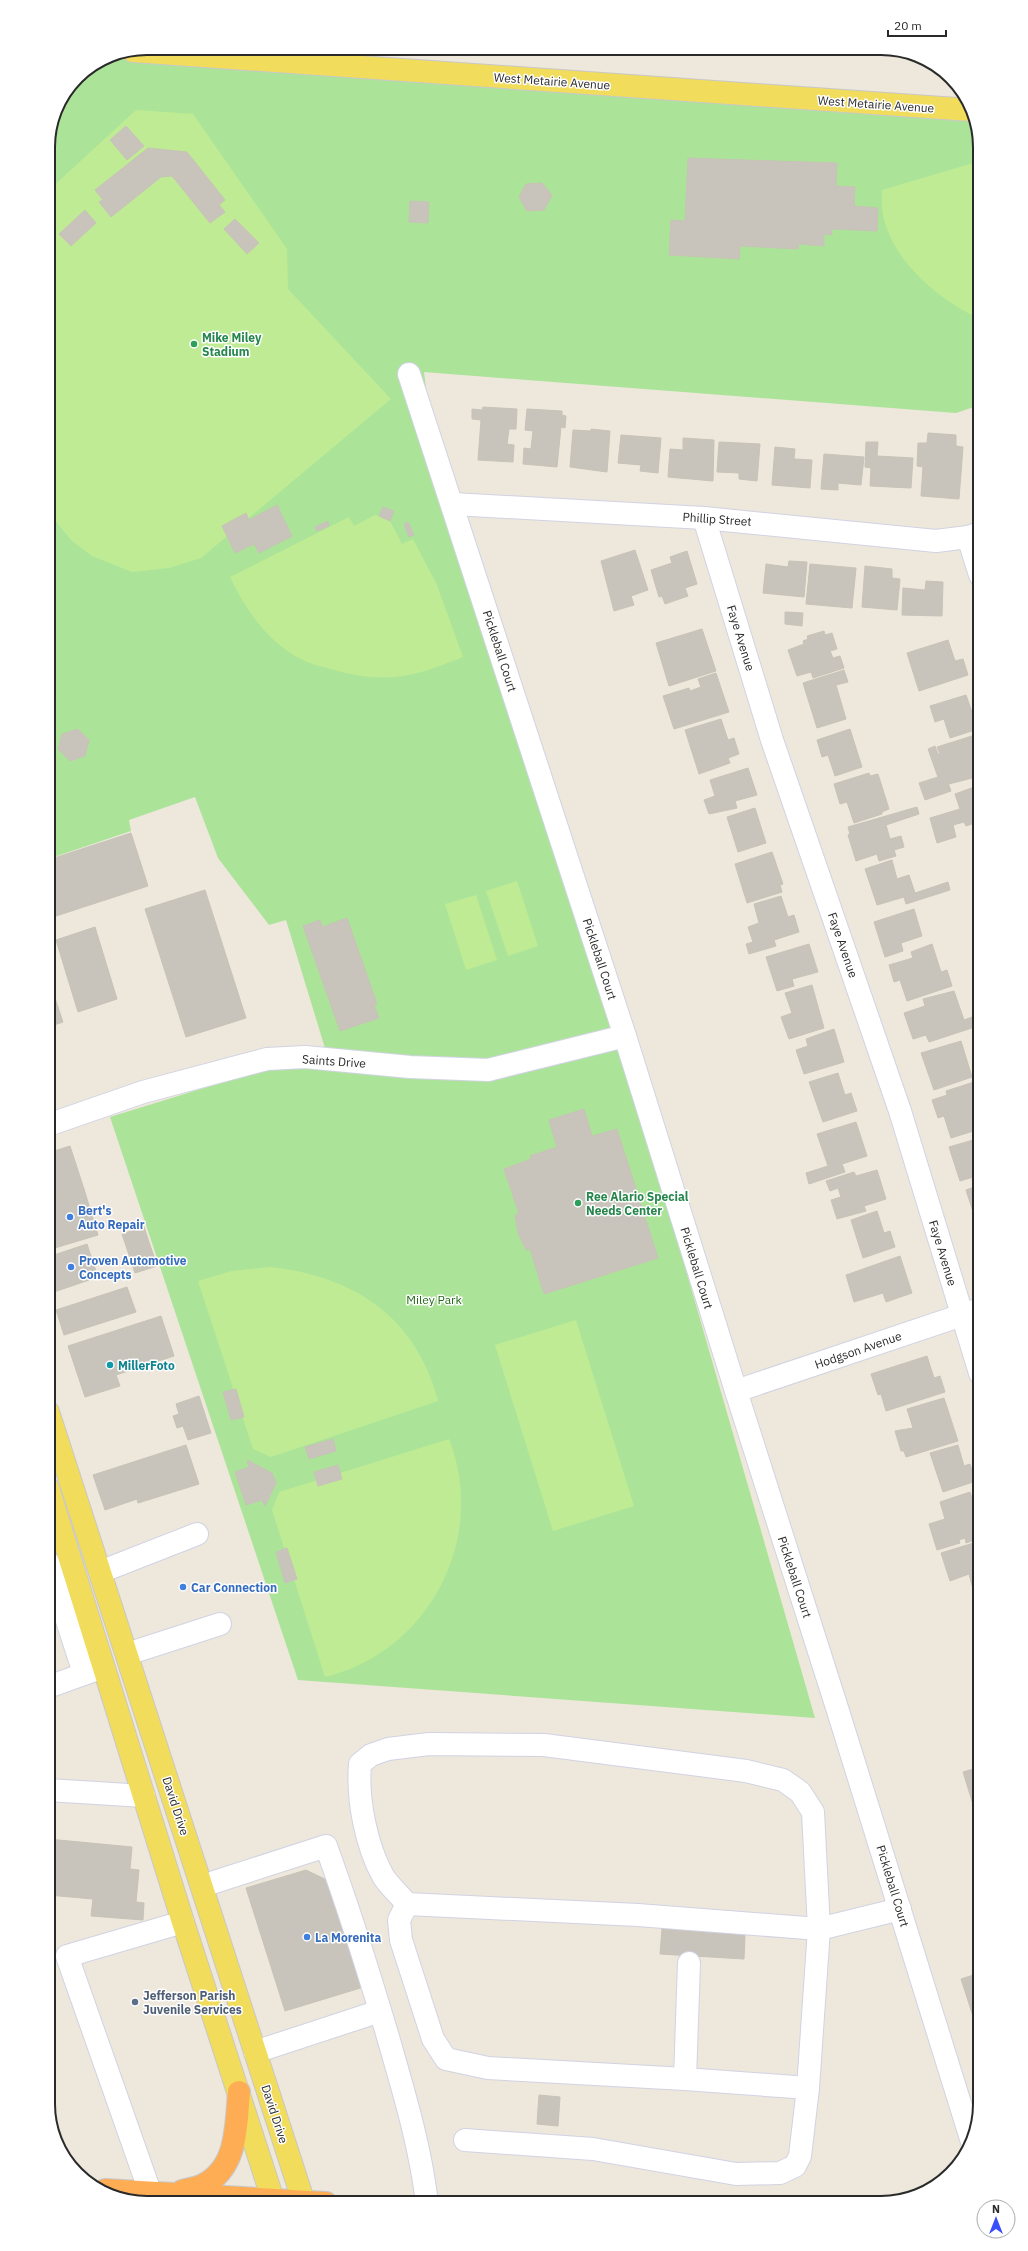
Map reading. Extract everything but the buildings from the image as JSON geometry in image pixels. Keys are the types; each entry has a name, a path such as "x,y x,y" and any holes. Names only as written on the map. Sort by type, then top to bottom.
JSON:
{"highway":[{"path":"174,2193 204,2185 224,2169 235,2143 239,2092"},
{"path":"116,2190 212,2196"}],"main road":[{"name":"West Metairie Avenue","path":"191,55 965,109"},
{"name":"David Drive","path":"55,1434 301,2196"},
{"path":"55,1510 183,1922 272,2196"}],"street":[{"name":"Pickleball Court","path":"408,374 453,504 625,1036 969,2131"},
{"name":"Phillip Street","path":"453,504 561,508 704,518 936,541 973,535"},
{"name":"Faye Avenue","path":"704,518 772,740 971,1312 973,1326"},
{"name":"Saints Drive","path":"55,1123 143,1092 267,1059 305,1057 410,1067 488,1070 625,1036"},
{"name":"Hodgson Avenue","path":"736,1391 971,1312"},
{"path":"100,1572 197,1534"},
{"path":"55,1583 84,1673"},
{"path":"55,1621 72,1634"},
{"path":"127,1654 220,1624"},
{"path":"55,1684 104,1666"},
{"path":"465,2140 593,2150 736,2174 780,2173 796,2166 800,2156 808,2088 819,1929 812,1812 800,1792 783,1780 746,1771 544,1745 429,1744 388,1749 371,1755 360,1764 358,1786 371,1851 384,1877 407,1904 638,1915 819,1929 900,1909"},
{"path":"55,1790 144,1796"},
{"path":"202,1886 326,1846 357,1930 411,2116 421,2156 426,2196"},
{"path":"407,1904 399,1920 401,1940 433,2039 446,2059 488,2068 685,2079 808,2088"},
{"path":"150,2192 67,1956 183,1922"},
{"path":"685,2079 689,1963"},
{"path":"255,2052 380,2011"}],"green space":[{"name":"Miley Park","path":"123,58 965,111 973,141 973,407 956,413 424,372 440,504 561,837 815,1718 298,1680 110,1117 266,1069 331,1068 286,920 269,925 218,858 195,797 129,820 131,831 55,857 55,141 58,123 67,101 78,86 91,74 101,67"},
{"name":"Mike Miley Stadium","path":"136,110 193,114 287,249 288,289 391,399 201,558 169,568 132,572 92,556 72,541 55,520 55,185"},
{"path":"973,163 973,315 936,292 910,268 891,239 882,211 882,190"},
{"path":"375,515 390,521 402,544 413,539 437,585 463,657 436,668 399,677 374,677 358,675 312,664 279,645 269,635 251,613 230,577 349,517 354,526"},
{"path":"517,881 538,946 508,956 486,891"},
{"path":"476,895 497,960 466,970 445,904"},
{"path":"270,1267 300,1272 329,1280 354,1291 377,1306 397,1324 414,1346 428,1371 438,1401 271,1457 253,1449 198,1281 232,1271"},
{"path":"576,1320 634,1506 553,1531 495,1345"},
{"path":"449,1439 459,1477 461,1514 454,1551 441,1586 420,1617 394,1643 362,1664 325,1677 272,1510 279,1492"}],"place":[{"name":"Mike Miley Stadium","path":"194,344"},
{"name":"Ree Alario Special Needs Center","path":"578,1203"},
{"name":"Bert's Auto Repair","path":"70,1217"},
{"name":"Proven Automotive Concepts","path":"71,1267"},
{"name":"MillerFoto","path":"110,1365"},
{"name":"Car Connection","path":"183,1587"},
{"name":"La Morenita","path":"307,1937"},
{"name":"Jefferson Parish Juvenile Services","path":"135,2002"}]}
